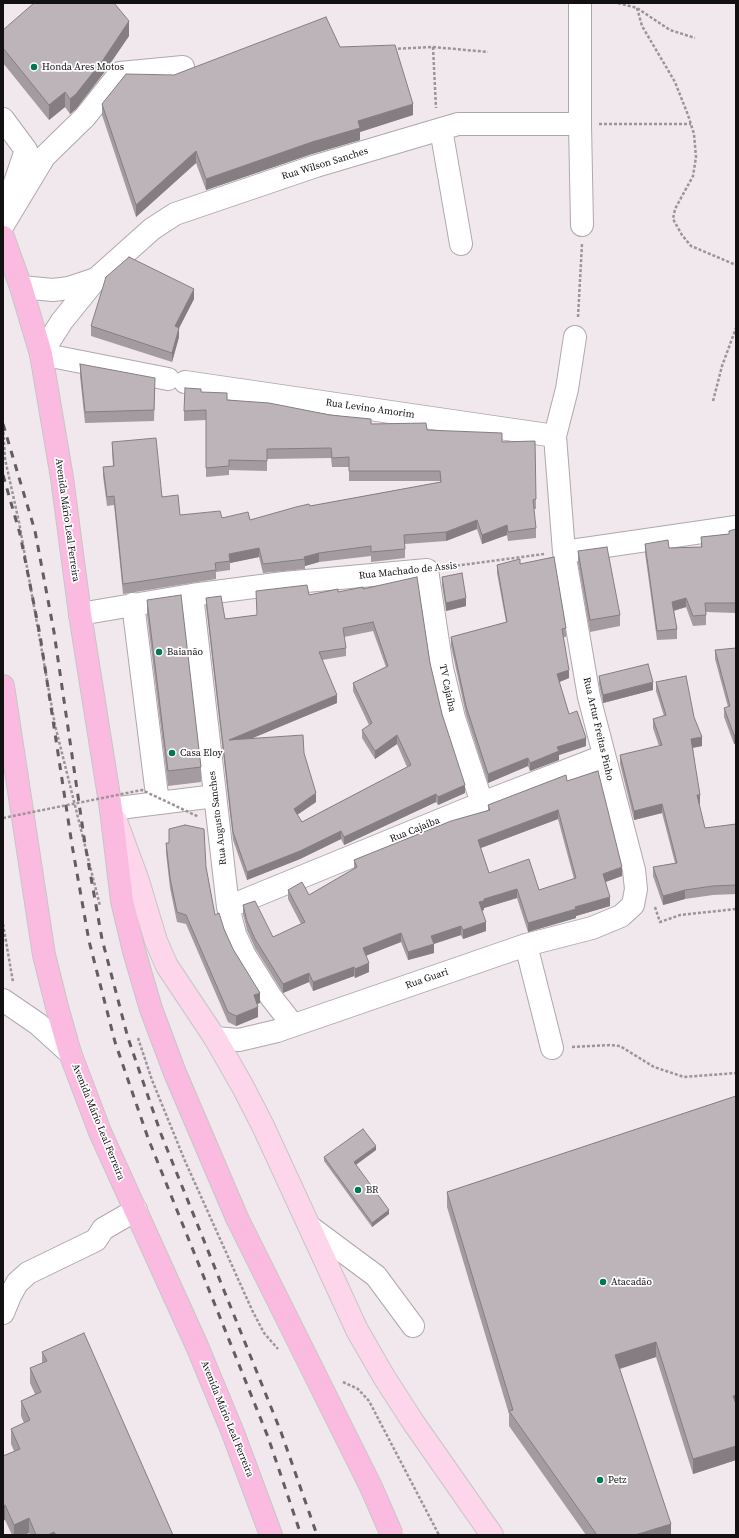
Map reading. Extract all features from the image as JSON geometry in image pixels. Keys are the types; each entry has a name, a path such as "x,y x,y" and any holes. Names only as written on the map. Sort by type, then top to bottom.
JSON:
{"highway":[{"name":"Avenida Mário Leal Ferreira","path":"3,237 21,287 41,354 62,478 80,614 111,809 122,901 151,1009 175,1073 237,1218 371,1487 392,1535"},
{"name":"Avenida Mário Leal Ferreira","path":"3,686 44,955 56,1007 70,1053 95,1118 197,1346 233,1432 271,1535"}],"main road":[{"name":"Avenida Mário Leal Ferreira","path":"111,809 138,881 156,942 167,966 215,1038 263,1126 357,1330 384,1377 492,1535"}],"street":[{"path":"580,3 582,225"},
{"path":"3,225 44,157 85,117 120,73 183,67"},
{"path":"3,119 26,150 3,221"},
{"name":"Rua Wilson Sanches","path":"41,354 62,321 96,279 152,229 175,214 309,168 458,124 580,124"},
{"path":"441,129 461,244"},
{"name":"Rua Wilson Sanches","path":"21,287 53,290 68,288 96,279"},
{"path":"575,337 567,388 555,436 564,552 736,527"},
{"name":"Rua Levino Amorim","path":"41,354 176,381 555,436"},
{"name":"Rua Artur Freitas Pinho","path":"564,552 589,697 634,870 636,889 644,905"},
{"name":"Rua Machado de Assis","path":"80,614 192,594 284,583 428,570"},
{"name":"TV Cajaíba","path":"428,570 442,668 454,718 482,803"},
{"name":"Rua Augusto Sanches","path":"192,594 228,907 235,934 244,954 271,997 293,1025"},
{"path":"133,604 158,803"},
{"name":"Rua Cajaíba","path":"228,907 482,803 604,756"},
{"path":"111,809 215,796"},
{"name":"Rua Guari","path":"215,1038 239,1040 260,1036 526,945 592,928 644,905"},
{"path":"526,945 552,1048"},
{"path":"8,994 70,1053"},
{"path":"3,1313 17,1283 28,1273 96,1240 103,1229 136,1210"},
{"path":"310,1227 376,1276 413,1326"}],"path":[{"path":"618,3 637,8 670,30 695,38"},
{"path":"637,8 642,26 674,82 694,134 696,157 693,176 675,209 673,219 682,235 691,246 736,265"},
{"path":"433,47 436,113 441,129"},
{"path":"389,49 433,47 488,52"},
{"path":"580,124 691,124"},
{"path":"575,337 579,304 582,225"},
{"path":"713,401 722,366 736,328"},
{"name":"Rua Machado de Assis","path":"428,570 564,552"},
{"path":"3,818 142,790 199,817"},
{"path":"644,905 660,922 680,915 736,909"},
{"path":"3,924 8,994"},
{"path":"552,1048 616,1045 654,1067 684,1077 736,1073"}],"building":[{"path":"34,3 114,3 129,21 103,60 76,94 70,99 65,92 49,105 3,48 3,30"},
{"path":"326,17 340,47 395,45 413,104 358,121 360,128 312,142 206,179 196,151 136,205 102,104 126,74 174,75"},
{"path":"129,257 194,289 175,326 179,328 172,353 91,326 106,277"},
{"path":"80,364 155,378 154,410 85,412"},
{"path":"185,388 201,389 201,392 227,393 227,400 269,403 330,415 371,419 371,424 426,423 427,430 502,433 502,442 535,441 536,499 533,500 536,528 508,532 507,525 482,535 477,520 446,532 404,535 405,549 371,552 371,546 319,553 304,557 305,559 263,564 259,548 229,554 230,561 215,563 216,570 123,584 114,496 107,497 103,467 114,466 112,442 156,438 162,497 178,495 180,515 220,511 222,518 248,512 250,520 309,504 310,506 441,482 440,471 349,471 349,457 332,458 331,448 267,449 267,461 229,460 229,466 206,468 206,410 184,411"},
{"path":"736,529 736,603 705,603 706,615 693,616 686,598 672,602 677,629 657,631 645,544 668,540 669,548 702,547 701,537 729,534 729,531"},
{"path":"607,547 620,615 590,620 578,551"},
{"path":"554,557 566,628 562,629 569,670 557,674 569,714 577,711 586,738 557,747 559,751 530,763 528,758 488,774 466,706 451,637 507,622 497,565 520,559 520,564"},
{"path":"462,573 466,598 446,603 442,577"},
{"path":"417,577 430,663 442,714 465,785 438,797 436,794 344,837 341,831 300,851 247,872 233,832 206,598 221,596 225,619 257,615 256,591 307,585 309,595 338,589 338,592 363,587 363,589","holes":["373,622 388,666 353,683 372,723 362,730 375,751 397,735 411,765 302,822 294,809 316,793 304,753 303,735 229,740 337,695 319,652 346,648 343,628"]},
{"path":"181,595 201,767 168,771 147,600"},
{"path":"736,648 736,734 734,735 724,708 730,706 715,650"},
{"path":"648,664 653,682 603,695 599,676"},
{"path":"686,676 694,717 702,737 691,739 700,795 697,795 705,828 736,824 736,885 713,886 685,890 663,896 653,867 677,863 662,804 634,811 620,755 662,745 653,719 666,715 656,682"},
{"path":"598,771 622,867 603,874 610,897 528,923 517,889 484,899 484,901 479,902 486,922 463,930 461,926 431,936 434,944 408,952 401,933 363,948 369,963 313,982 309,973 283,984 255,939 247,921 243,905 255,901 273,937 305,922 288,890 302,882 309,895 357,867 354,860 451,821 490,810 488,805 566,775 567,781","holes":["558,810 576,878 539,890 529,859 489,873 478,840"]},
{"path":"185,825 204,829 206,867 215,915 219,913 233,949 260,993 254,995 258,1007 236,1016 228,1012 186,915 177,912 170,878 166,843 169,843 169,829"},
{"name":"Atacadão","path":"736,1096 736,1395 733,1396 736,1404 736,1446 693,1459 656,1342 615,1355 671,1524 635,1535 597,1535 509,1411 513,1410 447,1192"},
{"name":"BR","path":"363,1129 376,1146 354,1162 389,1210 372,1223 324,1157"},
{"path":"84,1333 173,1535 56,1535 54,1532 48,1535 36,1535 29,1518 14,1525 5,1505 3,1506 3,1456 20,1449 11,1429 30,1420 21,1401 41,1392 30,1368 47,1361 42,1352"}],"railway":[{"path":"3,424 35,531 54,632 85,844 102,939 128,1038 161,1134 281,1432 317,1535"},
{"path":"3,475 20,534 40,635 72,845 89,941 115,1042 148,1138 268,1437 301,1535"}],"place":[{"name":"Honda Ares Motos","path":"34,67"},
{"name":"Baianão","path":"159,652"},
{"name":"Casa Eloy","path":"172,753"},
{"name":"BR","path":"358,1190"},
{"name":"Atacadão","path":"603,1282"},
{"name":"Petz","path":"600,1480"}]}
